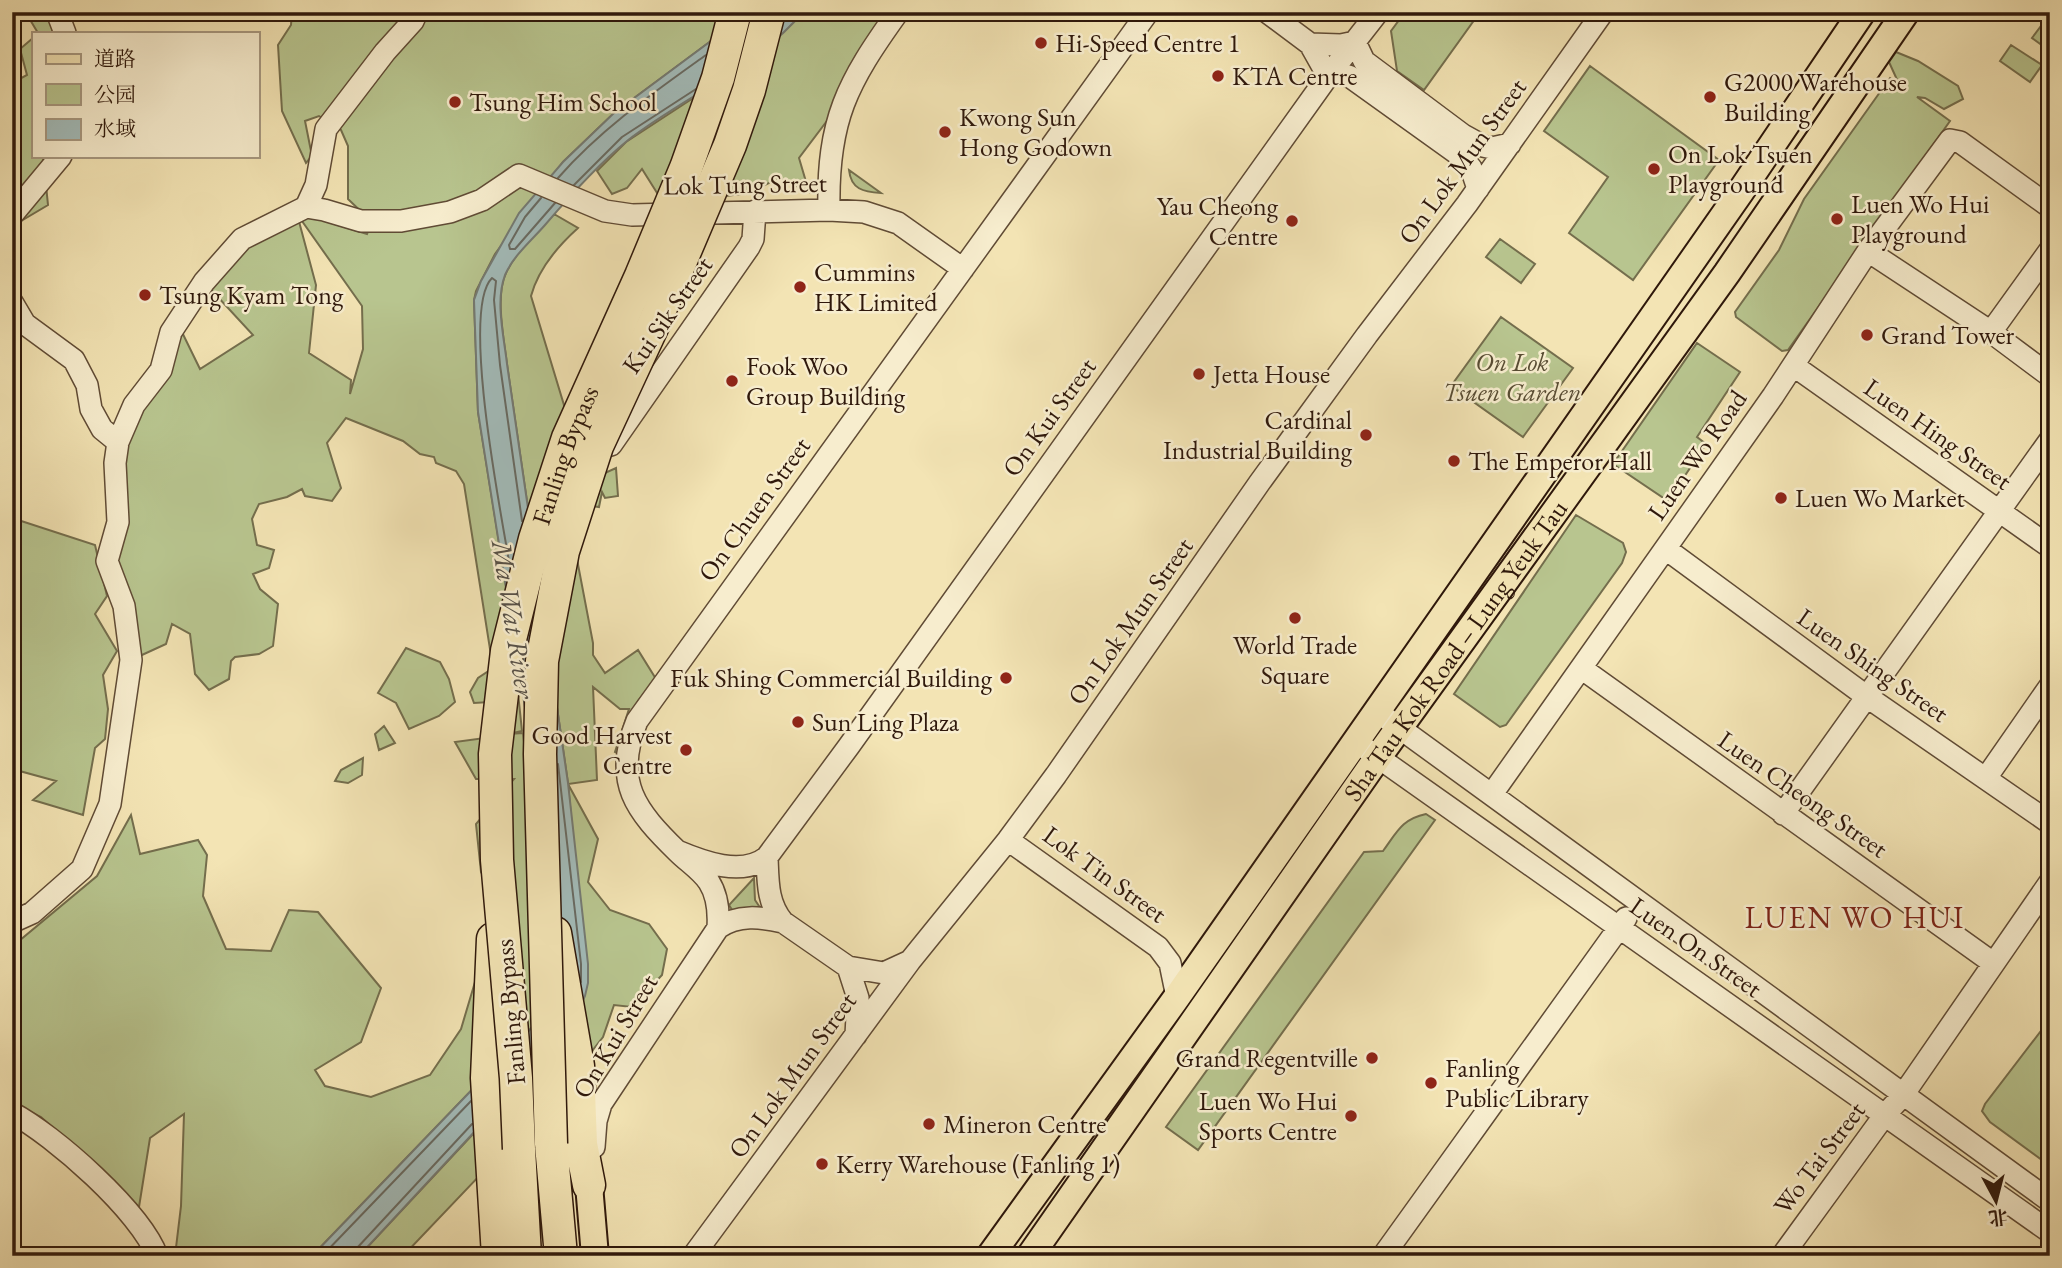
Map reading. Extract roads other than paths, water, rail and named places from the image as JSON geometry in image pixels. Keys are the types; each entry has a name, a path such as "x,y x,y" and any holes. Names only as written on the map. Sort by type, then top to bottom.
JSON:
{"highway":[{"name":"Fanling Bypass","path":"525,1256 506,1150 516,1078 497,860 495,754 506,663 535,539 568,438 686,168 718,78 734,12"},
{"name":"Fanling Bypass","path":"561,1256 566,1144 541,856 542,661 563,551 597,446 656,319 730,145 749,90 769,12"},
{"path":"566,1144 589,1185"},
{"path":"499,1256 506,1150"}],"main road":[{"name":"Sha Tau Kok Road – Lung Yeuk Tau","path":"990,1256 1177,997 1733,202 1862,12"},
{"name":"Sha Tau Kok Road – Lung Yeuk Tau","path":"1030,1256 1378,757 1727,273 1906,12"},
{"path":"589,1185 595,1256"}],"street":[{"path":"57,12 65,32"},
{"path":"12,922 32,913 82,869 110,804 131,660 124,606 107,561 118,522 115,463 118,442 134,405 160,370 171,332 204,282 242,239 306,207 316,185 326,129 385,52 413,21 417,12"},
{"path":"829,210 829,162 840,113 865,58 898,12"},
{"name":"On Chuen Street","path":"767,856 756,864 725,866 700,860 677,851 645,818 631,790 627,762 628,748 637,721 1148,12"},
{"path":"1267,12 1310,44 1328,76 1349,76 1452,149 1471,168 1478,189"},
{"name":"On Kui Street","path":"767,856 849,746 1328,76 1378,12"},
{"name":"On Lok Mun Street","path":"693,1256 910,961 1008,840 1087,733 1260,482 1478,189 1603,12"},
{"path":"1310,44 1341,45 1355,42 1364,61 1463,135 1483,146 1501,147 1510,144"},
{"name":"Luen Wo Road","path":"1492,793 1794,366 1868,251 1950,140 1960,142 2050,206"},
{"path":"12,215 59,158"},
{"name":"Lok Tung Street","path":"306,207 361,222 401,221 450,212 482,200 525,177 601,209 632,215 829,210 864,212 898,223 963,269"},
{"name":"Kui Sik Street","path":"611,445 750,247 755,211"},
{"path":"1991,332 2050,250"},
{"path":"1868,251 1991,332 2050,376"},
{"path":"12,302 25,324 74,360 87,384 91,409 102,429 118,442"},
{"name":"Luen Hing Street","path":"1794,366 2050,547"},
{"path":"1783,814 2050,440"},
{"name":"Luen Shing Street","path":"1666,549 1866,696 2050,823"},
{"name":"Luen Cheong Street","path":"1581,668 1993,963"},
{"path":"1986,778 2050,687"},
{"name":"Luen On Street","path":"1376,710 2050,1201"},
{"name":"Luen On Street","path":"1355,741 2050,1232"},
{"name":"Lok Tin Street","path":"1008,840 1158,947 1170,963 1177,997"},
{"path":"677,851 710,884 718,906 718,928 729,922 750,918 783,922"},
{"path":"767,856 769,897 775,913 783,922 848,967 884,973 910,961"},
{"name":"Wo Tai Street","path":"1793,1256 2050,882"},
{"path":"1383,1256 1637,902"},
{"name":"On Kui Street","path":"589,1185 596,1121 601,1104 718,928"},
{"path":"848,967 858,998 856,1035"},
{"path":"12,1113 27,1121 114,1196 142,1226 157,1256"},
{"name":"Wo Tai Street","path":"1782,1256 1888,1119"}],"water":[{"name":"Ma Wat River","path":"750,12 803,12 784,32 742,66 649,125 617,150 584,181 518,255 508,268 502,285 502,331 568,783 588,964 585,996 578,1011 542,1059 359,1256 312,1256 542,1017 530,739 478,412 474,300 481,281 519,213 563,162 614,113"}],"place":[{"name":"Hi-Speed Centre 1","path":"1041,43"},
{"name":"KTA Centre","path":"1218,76"},
{"name":"G2000 Warehouse Building","path":"1710,97"},
{"name":"Tsung Him School","path":"455,102"},
{"name":"Kwong Sun Hong Godown","path":"945,132"},
{"name":"On Lok Tsuen Playground","path":"1654,169"},
{"name":"Luen Wo Hui Playground","path":"1837,219"},
{"name":"Yau Cheong Centre","path":"1292,221"},
{"name":"Cummins HK Limited","path":"800,287"},
{"name":"Tsung Kyam Tong","path":"145,295"},
{"name":"Grand Tower","path":"1867,335"},
{"name":"Jetta House","path":"1199,374"},
{"name":"Fook Woo Group Building","path":"732,381"},
{"name":"Cardinal Industrial Building","path":"1366,435"},
{"name":"The Emperor Hall","path":"1454,461"},
{"name":"Luen Wo Market","path":"1781,498"},
{"name":"World Trade Square","path":"1295,618"},
{"name":"Fuk Shing Commercial Building","path":"1006,678"},
{"name":"Sun Ling Plaza","path":"798,722"},
{"name":"Good Harvest Centre","path":"686,750"},
{"name":"Grand Regentville","path":"1372,1058"},
{"name":"Fanling Public Library","path":"1431,1083"},
{"name":"Luen Wo Hui Sports Centre","path":"1351,1116"},
{"name":"Mineron Centre","path":"929,1124"},
{"name":"Kerry Warehouse (Fanling 1)","path":"822,1164"}],"district":[{"name":"LUEN WO HUI","path":"1855,918"}],"park label":[{"name":"On Lok Tsuen Garden","path":"1512,377"}]}
